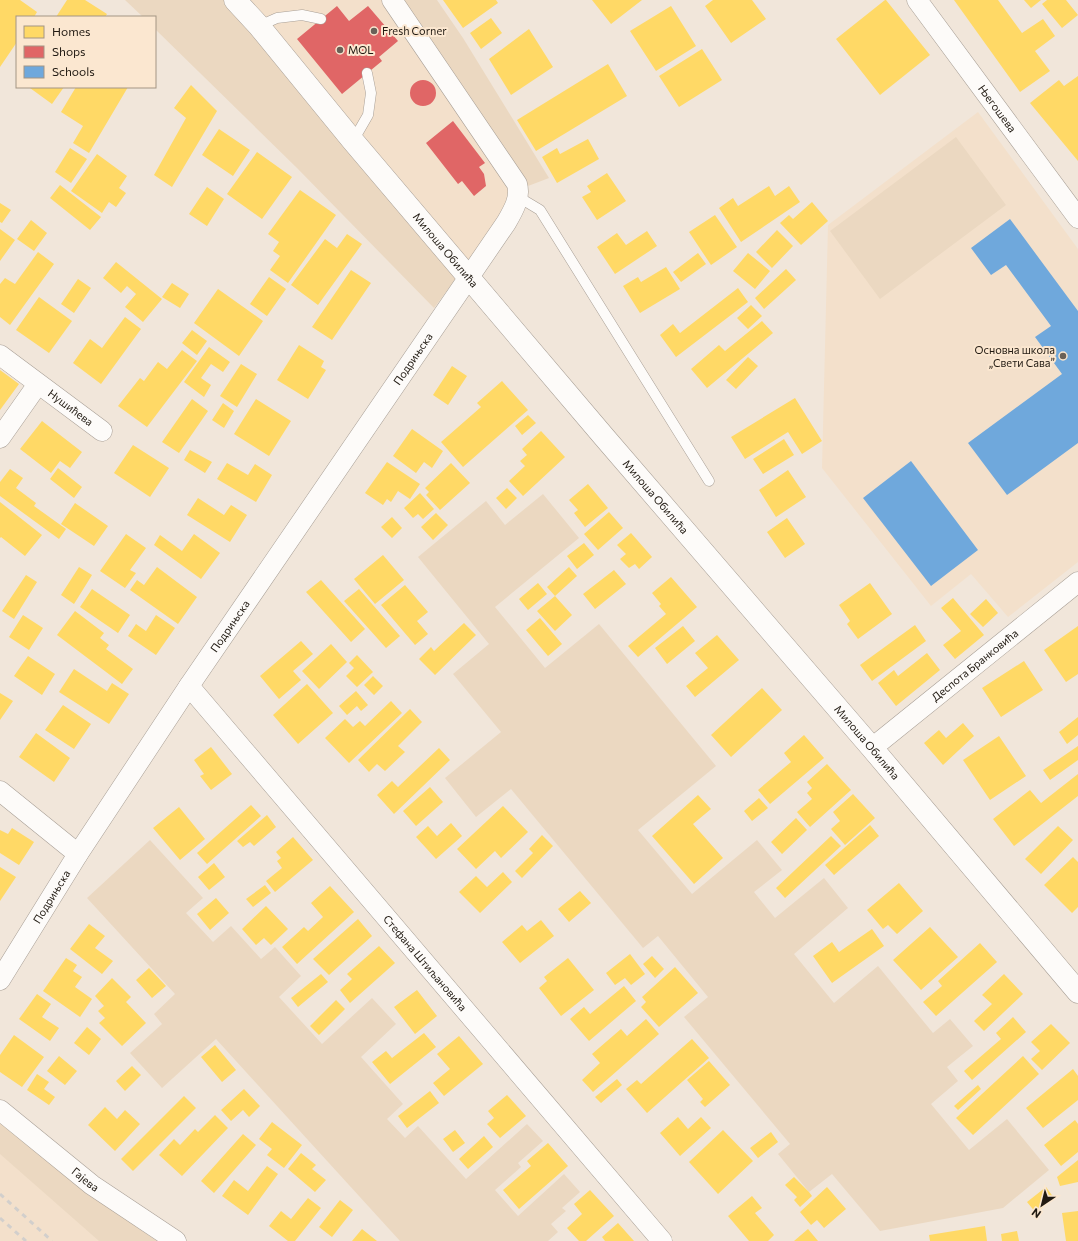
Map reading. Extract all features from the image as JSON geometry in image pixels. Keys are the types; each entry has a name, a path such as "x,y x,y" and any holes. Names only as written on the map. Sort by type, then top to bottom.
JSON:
{"street":[{"path":"392,0 517,184 519,190 517,200"},
{"name":"Његошева","path":"917,0 1078,218"},
{"name":"Милоша Обилића","path":"248,9 353,141 872,748 1078,992"},
{"name":"Подрињска","path":"0,980 78,854 189,686 506,224 517,200"},
{"name":"Нушићева","path":"0,355 102,431"},
{"name":"Нушићева","path":"0,438 38,384"},
{"name":"Деспота Бранковића","path":"872,748 1078,582"},
{"name":"Стефана Штиљановића","path":"189,686 662,1241"},
{"path":"0,791 78,854"},
{"name":"Гајева","path":"0,1110 92,1185 176,1241"}],"lane":[{"path":"248,9 277,18 302,15 321,19"},
{"path":"353,141 368,115 371,93 366,74"},
{"path":"517,200 526,201 540,210 709,482"}],"shaded area":[{"path":"125,0 238,0 466,265 434,308 297,168 156,30 156,16 142,16"},
{"path":"238,0 383,0 515,191 466,265"},
{"path":"383,0 437,0 463,38 549,178 515,191"},
{"path":"978,112 1078,249 1078,562 1008,617 971,574 931,606 822,468 828,225"},
{"path":"956,137 1006,205 880,299 830,231"},
{"path":"543,494 579,538 495,607 545,668 599,624 716,766 638,830 692,894 757,840 782,870 754,892 775,918 824,878 848,908 794,954 834,1003 878,966 933,1033 950,1019 973,1046 947,1067 958,1081 931,1104 969,1150 1007,1119 1049,1170 1003,1208 880,1231 832,1174 809,1192 778,1154 790,1144 684,1017 708,997 658,936 643,948 511,789 476,817 445,778 501,732 453,674 489,644 418,557 486,501 505,525"},
{"path":"150,840 203,898 186,913 213,942 231,926 261,959 275,947 301,976 279,997 322,1044 372,998 396,1024 361,1057 403,1104 387,1119 405,1138 418,1126 466,1179 527,1124 543,1141 518,1163 521,1167 495,1190 518,1216 564,1174 580,1192 562,1208 566,1211 551,1224 558,1232 548,1241 400,1241 216,1039 162,1088 130,1053 162,1024 154,1014 175,994 87,898"},
{"path":"0,1121 138,1228 157,1241 99,1241 0,1154"},
{"path":"0,1153 100,1241 0,1241"}],"building: Homes":[{"path":"0,0 20,0 37,12 35,16 16,16 16,43 0,67"},
{"path":"67,0 85,0 107,14 106,16 57,16"},
{"path":"443,0 496,0 498,3 463,28"},
{"path":"592,0 642,0 611,24"},
{"path":"713,0 752,0 766,19 731,43 705,6"},
{"path":"885,0 930,55 880,95 836,39"},
{"path":"954,0 998,0 1022,33 1043,19 1055,36 1035,51 1050,71 1020,92"},
{"path":"1024,0 1041,0 1031,8"},
{"path":"1047,0 1066,0 1078,15 1062,28 1042,4"},
{"path":"671,6 696,46 656,71 630,31"},
{"path":"491,18 502,33 481,49 470,33"},
{"path":"529,29 553,67 511,95 489,59"},
{"path":"702,49 722,80 679,107 659,76"},
{"path":"608,64 627,96 536,151 517,120"},
{"path":"1078,76 1078,161 1030,103 1059,80 1064,86"},
{"path":"191,85 217,111 172,187 154,175 186,118 174,108"},
{"path":"30,88 63,88 52,104"},
{"path":"75,88 127,88 89,153 73,143 83,126 61,112"},
{"path":"219,129 250,150 233,176 202,155"},
{"path":"588,139 599,159 557,183 542,157 557,148 560,154"},
{"path":"70,148 87,159 71,183 55,172"},
{"path":"257,152 292,177 262,219 227,194"},
{"path":"97,154 127,176 119,188 126,193 116,207 109,202 102,213 71,191"},
{"path":"607,173 626,201 597,220 582,197 591,192 587,186"},
{"path":"60,185 101,217 90,230 50,198"},
{"path":"769,186 775,196 789,186 800,202 741,242 719,208 733,198 738,206"},
{"path":"207,187 224,199 207,226 189,214"},
{"path":"300,190 336,215 288,283 270,270 280,256 273,251 279,242 268,234"},
{"path":"812,202 828,221 801,245 780,223 789,215 793,219"},
{"path":"0,203 11,210 2,223 0,222"},
{"path":"715,215 737,247 711,265 689,232"},
{"path":"31,220 47,233 34,251 17,239"},
{"path":"0,229 15,240 0,261"},
{"path":"777,230 793,246 772,268 756,252"},
{"path":"647,231 657,246 615,274 597,247 617,233 626,245"},
{"path":"347,234 362,244 318,305 291,285 325,239 337,248"},
{"path":"38,252 54,264 10,325 0,317 0,284 5,278 15,284"},
{"path":"698,253 706,264 681,282 673,272"},
{"path":"748,253 770,271 755,289 733,271"},
{"path":"116,262 162,299 143,322 125,307 136,294 127,286 121,293 103,278"},
{"path":"666,267 680,289 640,313 623,286 638,277 641,282"},
{"path":"786,269 796,280 764,309 755,298"},
{"path":"351,270 371,283 332,340 312,327"},
{"path":"269,277 286,289 267,316 250,304"},
{"path":"78,279 91,288 74,313 61,304"},
{"path":"172,283 189,294 180,308 162,297"},
{"path":"738,288 748,302 676,357 660,335 673,324 680,333"},
{"path":"218,289 263,321 239,356 194,323"},
{"path":"39,297 72,321 49,353 16,330"},
{"path":"751,305 762,316 748,329 737,318"},
{"path":"125,317 141,329 101,384 73,363 90,339 102,348"},
{"path":"762,321 773,333 707,388 691,369 719,345 725,351"},
{"path":"192,330 207,341 197,355 182,343"},
{"path":"299,345 324,361 321,367 326,370 308,399 277,380"},
{"path":"209,347 230,362 223,372 211,364 201,378 211,385 204,397 184,382"},
{"path":"182,350 197,361 147,427 118,406 140,378 144,381 158,362 167,369"},
{"path":"748,357 758,366 736,389 726,380"},
{"path":"241,364 257,374 237,407 220,396"},
{"path":"452,366 467,376 448,405 433,395"},
{"path":"0,370 19,384 0,410"},
{"path":"502,381 528,410 463,467 441,442 481,407 477,403"},
{"path":"795,398 822,441 802,454 788,432 745,459 731,437"},
{"path":"192,399 208,411 179,453 162,442"},
{"path":"256,399 291,421 269,456 234,434"},
{"path":"223,403 234,411 224,428 212,420"},
{"path":"528,415 536,423 522,435 515,426"},
{"path":"42,421 82,452 70,468 60,461 51,473 20,449"},
{"path":"412,429 443,451 432,468 424,462 416,473 393,456"},
{"path":"541,431 565,457 523,496 509,481 525,466 520,461 527,455 522,449"},
{"path":"784,439 794,455 763,474 753,459"},
{"path":"133,445 169,468 150,497 114,473"},
{"path":"190,450 212,462 205,473 184,460"},
{"path":"387,462 420,484 410,499 398,491 391,502 387,499 383,505 365,493"},
{"path":"227,463 248,475 255,464 272,475 256,502 217,479"},
{"path":"451,463 470,483 440,510 426,495 429,492 425,488"},
{"path":"58,468 82,487 74,498 50,479"},
{"path":"10,469 23,478 16,488 36,503 34,506 66,529 59,539 0,496 0,482"},
{"path":"788,470 806,497 776,517 759,490"},
{"path":"588,484 608,508 585,527 574,513 578,510 569,500"},
{"path":"507,488 517,498 506,509 496,498"},
{"path":"420,493 434,509 423,519 418,514 413,518 404,508"},
{"path":"198,498 224,515 231,505 247,515 230,542 187,515"},
{"path":"0,502 42,535 25,556 1,537 0,538"},
{"path":"75,503 108,526 94,546 61,524"},
{"path":"609,512 623,528 598,550 584,534"},
{"path":"436,513 448,525 433,540 421,527"},
{"path":"392,517 402,528 392,538 381,527"},
{"path":"787,518 805,544 785,558 767,532"},
{"path":"631,533 652,557 639,569 635,564 629,568 620,559 626,554 617,545"},
{"path":"126,534 146,548 130,570 136,573 125,588 100,571"},
{"path":"194,534 220,553 201,579 154,545 160,535 182,551"},
{"path":"584,543 594,555 577,569 567,556"},
{"path":"383,555 404,580 375,604 354,579"},
{"path":"79,567 92,575 74,604 61,595"},
{"path":"157,567 197,597 178,624 130,590 137,580 144,585"},
{"path":"569,567 577,576 555,596 547,587"},
{"path":"614,570 626,584 595,609 583,594"},
{"path":"26,575 37,582 14,619 2,611"},
{"path":"671,577 697,607 638,657 628,646 666,614 659,606 661,604 652,593"},
{"path":"321,580 365,629 351,642 306,592"},
{"path":"538,583 547,594 528,610 519,599"},
{"path":"870,583 892,614 858,639 847,624 850,621 839,605"},
{"path":"405,585 428,612 417,621 428,634 415,645 381,605"},
{"path":"92,589 130,615 118,633 80,607"},
{"path":"359,589 400,636 386,648 344,601"},
{"path":"555,596 572,615 555,631 537,611"},
{"path":"953,598 984,635 955,659 943,645 961,631 941,608"},
{"path":"986,599 998,613 983,627 970,614"},
{"path":"75,611 104,633 100,638 109,645 106,649 133,669 122,684 57,635"},
{"path":"23,615 43,628 29,650 9,637"},
{"path":"156,615 175,628 156,655 128,636 136,624 146,631"},
{"path":"540,618 562,644 548,656 526,630"},
{"path":"464,623 476,635 435,675 419,659 431,647 434,651"},
{"path":"915,625 926,641 872,681 860,665"},
{"path":"683,626 695,641 667,664 655,648"},
{"path":"1078,626 1078,674 1066,682 1044,650"},
{"path":"717,635 739,660 695,697 686,686 708,668 695,653"},
{"path":"301,641 313,654 293,671 301,680 279,699 260,676"},
{"path":"331,644 347,662 319,689 302,671"},
{"path":"927,653 940,670 896,706 878,683 894,670 898,676"},
{"path":"357,655 373,672 357,687 346,676 354,668 349,663"},
{"path":"28,656 55,674 42,695 14,676"},
{"path":"1024,661 1043,690 1001,717 982,688"},
{"path":"74,669 107,691 112,683 129,694 109,724 59,692"},
{"path":"373,676 383,686 374,695 364,685"},
{"path":"307,684 333,713 298,744 273,715"},
{"path":"762,688 782,710 731,757 711,735"},
{"path":"356,691 368,705 361,711 357,706 347,715 339,706"},
{"path":"0,693 13,701 0,720"},
{"path":"391,701 402,713 349,763 325,738 345,719 353,727 360,721 365,726"},
{"path":"63,705 91,724 74,749 45,730"},
{"path":"410,709 422,722 398,746 405,752 385,771 377,764 369,772 358,760"},
{"path":"1078,717 1078,735 1067,744 1059,732"},
{"path":"963,723 974,736 943,765 924,743 939,730 946,738"},
{"path":"36,733 70,758 54,782 19,757"},
{"path":"804,735 824,758 770,804 758,790 791,762 784,753"},
{"path":"999,736 1026,776 990,800 963,760"},
{"path":"1078,746 1078,760 1050,780 1043,770"},
{"path":"211,747 232,774 211,790 200,776 204,774 194,760"},
{"path":"439,748 450,760 394,814 377,795 392,781 398,787"},
{"path":"827,764 851,790 810,827 797,812 812,799 807,793 812,788 807,782"},
{"path":"1078,774 1078,796 1014,846 993,819 1030,790 1041,803"},
{"path":"430,787 443,802 416,826 403,811"},
{"path":"853,794 875,818 845,845 831,829 840,821 833,812"},
{"path":"698,795 711,809 693,824 723,858 694,884 652,836"},
{"path":"759,798 768,808 752,821 744,811"},
{"path":"251,805 261,816 207,864 197,853"},
{"path":"503,806 528,832 501,858 495,851 476,869 457,849"},
{"path":"179,807 205,839 180,860 153,828"},
{"path":"267,815 276,827 254,846 250,842 243,847 237,841"},
{"path":"796,818 807,830 782,854 771,842"},
{"path":"451,823 462,836 436,859 416,837 428,826 437,836"},
{"path":"870,825 879,836 834,875 825,865"},
{"path":"1058,826 1073,840 1041,874 1025,859"},
{"path":"12,828 34,842 19,865 0,853 0,830 8,834"},
{"path":"542,835 553,846 522,878 515,871 533,853 529,849"},
{"path":"831,836 841,846 785,898 776,888"},
{"path":"293,837 313,860 275,892 266,881 282,868 277,861 281,858 276,852"},
{"path":"1073,857 1078,862 1078,907 1072,913 1044,885"},
{"path":"214,863 225,877 209,890 198,877"},
{"path":"0,867 16,877 0,901"},
{"path":"503,872 512,882 480,913 459,892 476,876 487,887"},
{"path":"899,883 923,911 897,934 888,925 883,929 867,910"},
{"path":"265,885 271,893 253,907 246,899"},
{"path":"330,886 354,912 297,964 282,947 304,927 308,931 323,917 311,903"},
{"path":"580,891 591,903 569,922 558,909"},
{"path":"216,898 229,913 210,930 197,914"},
{"path":"266,906 288,929 271,945 264,938 256,945 242,929"},
{"path":"358,919 372,936 329,975 313,959"},
{"path":"541,920 554,936 520,963 502,942 522,925 527,931"},
{"path":"89,924 105,936 95,948 113,961 102,974 70,949"},
{"path":"930,927 958,957 921,990 893,960"},
{"path":"872,929 884,946 832,983 813,956 832,942 839,952"},
{"path":"980,943 997,962 936,1016 923,1002 942,986 938,981"},
{"path":"379,946 395,963 350,1003 340,990 352,979 347,974"},
{"path":"630,954 645,974 631,985 625,978 615,985 606,973"},
{"path":"652,956 664,969 655,978 643,964"},
{"path":"66,958 77,965 73,971 82,977 75,987 92,999 80,1017 43,991"},
{"path":"568,958 594,990 561,1016 539,988 547,981 544,977"},
{"path":"675,967 698,993 659,1027 641,1007 646,1002 642,997"},
{"path":"149,968 166,986 152,998 136,980"},
{"path":"321,974 328,982 298,1007 291,998"},
{"path":"1004,974 1023,994 984,1031 974,1021 992,1004 982,995"},
{"path":"112,978 131,997 126,1002 146,1023 122,1046 99,1023 105,1018 98,1011 104,1006 95,996"},
{"path":"624,986 636,1001 589,1041 570,1019 584,1007 590,1014"},
{"path":"417,990 437,1016 415,1034 394,1007"},
{"path":"37,994 51,1004 42,1017 59,1028 50,1041 19,1019"},
{"path":"336,1000 345,1009 319,1035 310,1026"},
{"path":"1013,1017 1026,1032 972,1080 964,1071 1001,1039 996,1033"},
{"path":"646,1019 659,1034 593,1092 582,1080 600,1063 592,1054 621,1029 627,1036"},
{"path":"1051,1024 1070,1043 1042,1070 1031,1059 1040,1051 1031,1042"},
{"path":"87,1027 101,1039 89,1055 74,1043"},
{"path":"424,1033 436,1047 390,1084 372,1062 386,1051 392,1058"},
{"path":"14,1035 44,1057 22,1087 0,1072 0,1055"},
{"path":"459,1036 483,1064 444,1096 433,1083 450,1069 437,1054"},
{"path":"692,1039 709,1058 647,1113 626,1089 637,1080 641,1084"},
{"path":"215,1045 236,1070 222,1082 201,1057"},
{"path":"59,1056 77,1071 65,1085 47,1071"},
{"path":"1023,1056 1039,1074 973,1135 956,1118"},
{"path":"709,1061 730,1085 705,1107 700,1102 703,1099 687,1080"},
{"path":"132,1066 141,1075 125,1091 116,1081"},
{"path":"1073,1069 1078,1076 1078,1100 1043,1128 1026,1108"},
{"path":"37,1074 49,1082 44,1089 55,1097 49,1105 27,1090"},
{"path":"617,1079 622,1085 601,1103 595,1097"},
{"path":"978,1085 981,1089 958,1110 954,1106"},
{"path":"244,1089 260,1106 249,1117 243,1110 231,1121 221,1110"},
{"path":"430,1091 439,1103 407,1128 398,1116"},
{"path":"507,1095 526,1116 500,1138 487,1124 494,1118 488,1111"},
{"path":"184,1096 196,1108 133,1171 121,1159"},
{"path":"105,1107 117,1119 125,1110 140,1124 115,1151 88,1125"},
{"path":"215,1115 228,1128 182,1176 159,1155 174,1139 180,1145 195,1129 198,1132"},
{"path":"678,1117 688,1129 701,1117 711,1128 680,1156 660,1133"},
{"path":"1075,1120 1078,1124 1078,1152 1061,1166 1044,1145"},
{"path":"272,1122 302,1145 284,1168 267,1155 272,1149 259,1139"},
{"path":"455,1130 465,1143 453,1152 443,1139"},
{"path":"723,1130 753,1161 718,1194 689,1162"},
{"path":"771,1132 778,1142 758,1158 750,1148"},
{"path":"243,1134 256,1145 214,1193 201,1181"},
{"path":"484,1136 493,1147 468,1169 459,1159"},
{"path":"548,1143 568,1166 519,1209 503,1190 531,1166 527,1161"},
{"path":"301,1153 316,1165 312,1169 326,1180 315,1192 288,1169"},
{"path":"1078,1160 1078,1182 1060,1186 1057,1177"},
{"path":"267,1166 278,1174 248,1215 222,1196 234,1180 248,1191"},
{"path":"794,1177 812,1196 800,1207 794,1200 797,1197 785,1185"},
{"path":"827,1187 846,1209 824,1228 817,1220 811,1225 800,1212"},
{"path":"1046,1187 1054,1198 1036,1213 1027,1202"},
{"path":"590,1190 614,1216 586,1241 579,1241 567,1228 582,1214 574,1204"},
{"path":"752,1196 762,1208 755,1213 774,1235 768,1241 749,1241 728,1216"},
{"path":"308,1198 321,1208 295,1241 288,1241 269,1226 281,1211 291,1219"},
{"path":"340,1200 353,1210 332,1237 319,1227"},
{"path":"1078,1211 1078,1241 1066,1241 1062,1213"},
{"path":"618,1223 634,1241 605,1241 602,1237"},
{"path":"985,1226 987,1241 930,1241 929,1235"},
{"path":"362,1229 377,1241 352,1241"},
{"path":"808,1229 818,1241 794,1241"},
{"path":"1017,1231 1019,1241 1002,1241 1001,1234"}],"building: Shops":[{"path":"337,6 349,21 368,6 398,41 379,57 382,61 342,94 297,39"},
{"path":"423,80 432,84 436,93 432,102 423,106 414,102 410,93 414,84"},
{"path":"453,121 485,163 479,167 484,174 486,186 474,196 462,181 458,184 426,143"}],"building: Schools":[{"name":"Основна школа „Свети Сава”","path":"1010,219 1078,311 1078,443 1007,495 968,443 1062,374 1035,337 1051,326 1006,265 991,275 971,248"},
{"path":"911,461 978,550 931,586 863,498"}],"railway":[{"path":"0,1194 52,1241"},
{"path":"0,1218 26,1241"}],"place":[{"name":"Fresh Corner","path":"374,31"},
{"name":"MOL","path":"340,50"},
{"name":"Основна школа „Свети Сава”","path":"1063,356"}]}
